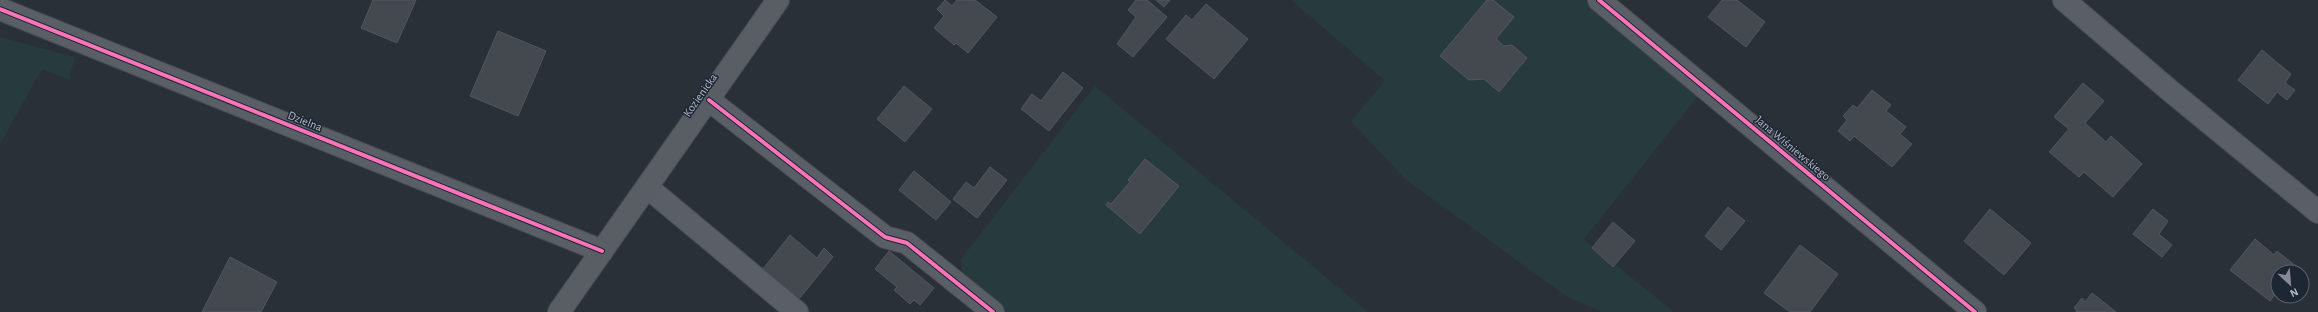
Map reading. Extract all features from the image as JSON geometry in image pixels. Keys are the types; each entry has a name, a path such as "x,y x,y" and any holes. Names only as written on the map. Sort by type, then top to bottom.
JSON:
{"main road":[{"name":"Kozienicka","path":"559,312 778,0"}],"street":[{"name":"Jana Wiśniewskiego","path":"1599,0 1975,312"},
{"path":"2064,0 2168,89 2318,212"},
{"name":"Dzielna","path":"0,9 602,251"},
{"path":"709,100 885,237 907,243 993,312"},
{"path":"647,187 797,312"}],"green space":[{"path":"1291,0 1590,0 1702,91 1584,239 1674,312 1602,312 1566,296 1405,179 1351,121 1385,81"},
{"path":"0,37 75,57 69,80 42,69 0,144"},
{"path":"1095,86 1368,312 1008,312 963,278 961,259"}],"building":[{"path":"373,0 416,0 397,43 361,28"},
{"path":"945,0 952,6 957,0 975,0 997,17 968,53 956,43 954,45 934,28 944,16 937,9"},
{"path":"1136,0 1147,0 1167,17 1133,57 1117,44 1136,17 1128,10"},
{"path":"1156,0 1170,0 1164,7"},
{"path":"1487,0 1493,0 1514,17 1496,39 1504,46 1512,45 1527,58 1499,92 1484,79 1469,80 1440,56"},
{"path":"1722,0 1737,0 1765,22 1746,47 1708,17"},
{"path":"1206,4 1248,39 1214,79 1166,39 1186,15 1192,20"},
{"path":"498,31 546,51 518,116 470,96"},
{"path":"2262,50 2291,74 2285,83 2295,90 2287,100 2277,92 2268,104 2238,80"},
{"path":"1063,72 1083,88 1049,131 1021,109 1032,94 1041,101"},
{"path":"2083,83 2104,101 2085,123 2106,142 2111,136 2142,164 2113,197 2084,172 2079,177 2049,152 2069,129 2054,117"},
{"path":"904,86 932,109 905,142 877,119"},
{"path":"1872,90 1891,105 1886,111 1906,127 1900,134 1912,144 1892,167 1854,136 1850,141 1838,131 1847,120 1843,116 1853,105 1857,108"},
{"path":"1145,159 1179,186 1140,234 1106,205 1108,202 1111,204 1130,182 1128,180"},
{"path":"990,167 1007,180 977,218 953,199 966,182 974,188"},
{"path":"914,171 951,202 936,220 899,190"},
{"path":"1728,207 1745,221 1721,250 1705,236"},
{"path":"1990,209 2031,243 2004,275 1964,241"},
{"path":"2153,209 2168,221 2159,234 2172,245 2162,257 2133,234"},
{"path":"1613,222 1635,241 1613,267 1592,248"},
{"path":"790,235 817,258 824,248 833,257 799,299 763,269"},
{"path":"2255,239 2274,255 2277,251 2293,264 2270,264 2270,301 2230,270"},
{"path":"1800,245 1838,274 1810,312 1790,312 1764,293"},
{"path":"889,251 934,288 920,305 914,300 910,304 894,290 897,287 875,269"},
{"path":"230,257 277,282 261,312 202,312"},
{"path":"2092,293 2116,312 2076,312 2077,310 2074,308 2082,298 2085,302"}],"cycle path":[{"path":"1599,0 1975,312"},
{"path":"0,9 602,251"},
{"path":"709,100 885,237 907,243 993,312"}]}
